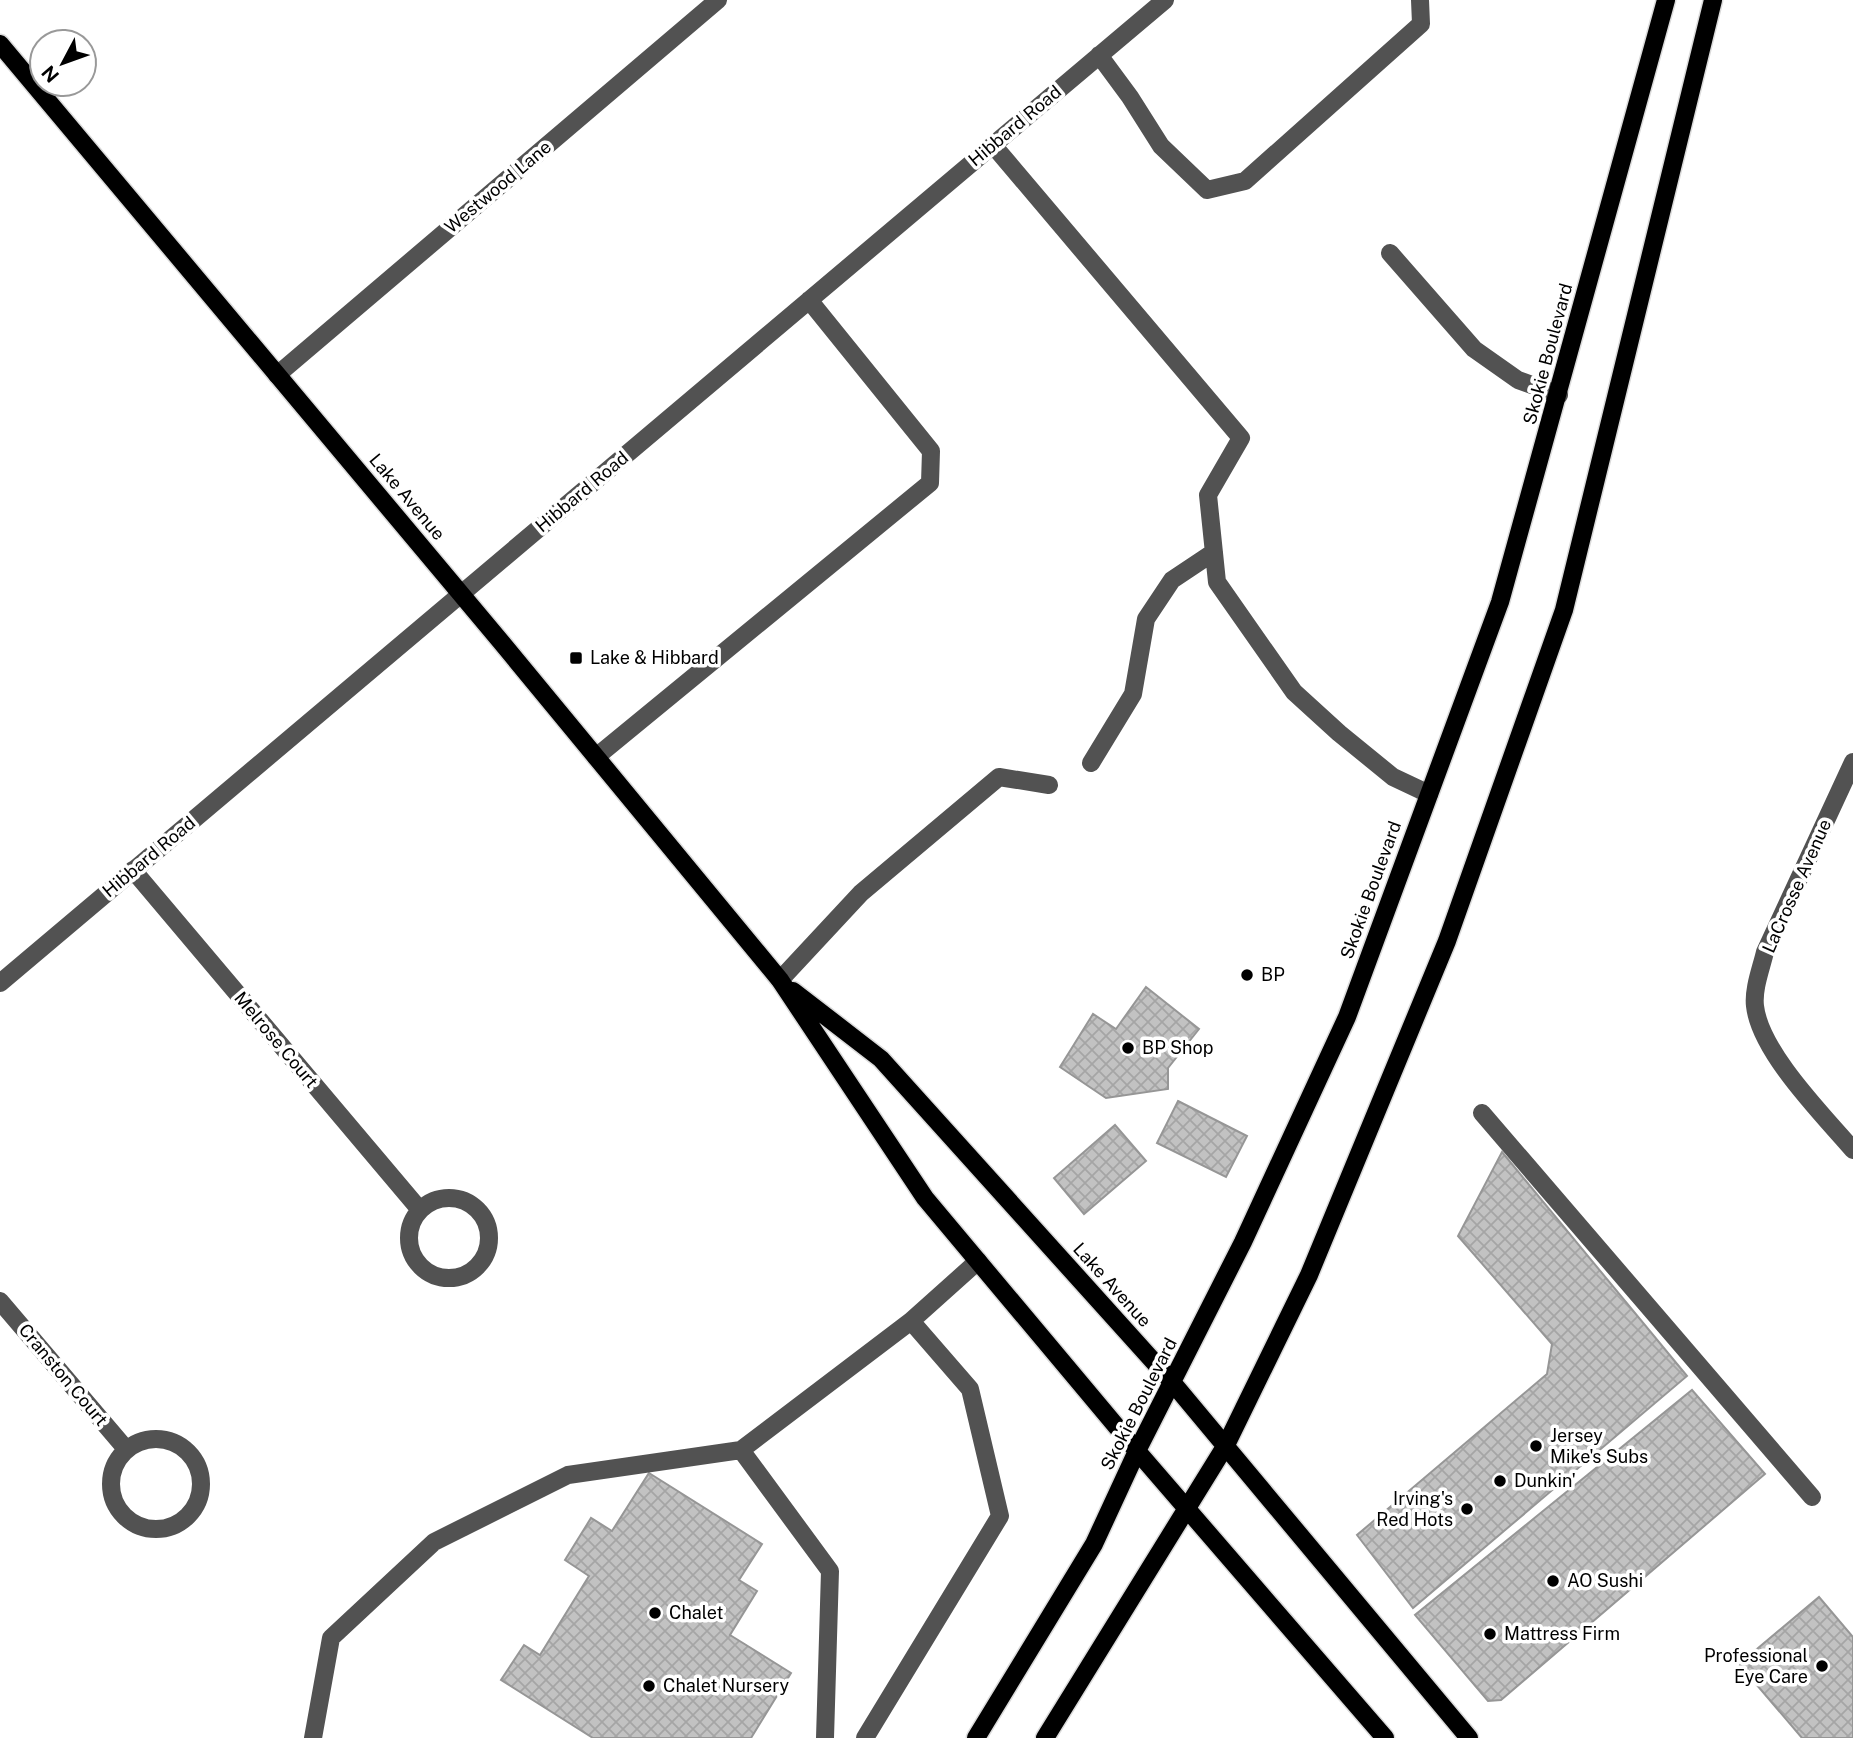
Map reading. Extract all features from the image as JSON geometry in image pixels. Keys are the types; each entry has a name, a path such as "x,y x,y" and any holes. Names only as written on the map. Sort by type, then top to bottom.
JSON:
{"main road":[{"name":"Skokie Boulevard","path":"976,1738 1094,1544 1242,1242 1347,1017 1500,602 1666,0"},
{"path":"1045,1738 1226,1446 1309,1275 1442,953 1564,610 1713,0"},
{"name":"Lake Avenue","path":"0,44 780,980 925,1198 1385,1738"},
{"name":"Lake Avenue","path":"780,980 881,1059 1172,1382 1469,1738"}],"street":[{"name":"Westwood Lane","path":"277,375 718,0"},
{"name":"Hibbard Road","path":"0,983 1165,0"},
{"path":"1099,55 1161,146 1207,190 1245,181 1421,24 1420,0"},
{"path":"993,145 1241,438 1208,495 1217,582 1294,692 1394,777 1429,794"},
{"path":"1390,253 1474,349 1518,380 1559,395"},
{"path":"596,757 930,483 931,451 809,300"},
{"path":"1091,762 1133,694 1146,619 1172,580 1214,552"},
{"name":"LaCrosse Avenue","path":"1853,762 1765,953 1755,1006 1776,1059 1853,1150"},
{"path":"780,980 861,893 999,777 1049,785"},
{"name":"Melrose Court","path":"134,870 419,1210"},
{"path":"1482,1113 1812,1497"},
{"path":"442,1198 455,1198 478,1210 489,1233 484,1259 464,1276 450,1279 424,1271 415,1261 408,1235 419,1210 442,1198"},
{"path":"313,1738 331,1638 434,1542 568,1475 741,1450 911,1321 978,1261"},
{"name":"Cranston Court","path":"0,1301 126,1450"},
{"path":"865,1738 1000,1516 970,1389 911,1321"},
{"path":"155,1438 170,1440 184,1448 195,1459 202,1489 197,1504 188,1516 176,1525 160,1529 147,1528 123,1514 115,1502 111,1488 117,1460 126,1450 140,1441 155,1438"},
{"path":"741,1450 830,1571 825,1738"}],"building":[{"name":"BP Shop","path":"1146,987 1199,1029 1168,1068 1168,1089 1106,1098 1060,1067 1093,1014 1116,1029"},
{"path":"1178,1101 1247,1136 1226,1177 1157,1143"},
{"path":"1115,1125 1146,1161 1084,1214 1054,1178"},
{"path":"1502,1152 1687,1376 1413,1608 1357,1535 1547,1374 1552,1344 1458,1236"},
{"path":"1692,1390 1765,1474 1501,1700 1488,1701 1415,1615"},
{"name":"Chalet","path":"649,1473 762,1544 739,1580 757,1591 730,1635 791,1673 751,1738 593,1738 501,1680 524,1645 540,1655 589,1576 565,1560 591,1518 612,1531"},
{"path":"1819,1597 1853,1637 1853,1738 1802,1738 1739,1664"}],"place":[{"name":"Lake & Hibbard","path":"576,658"},
{"name":"BP","path":"1247,975"},
{"name":"BP Shop","path":"1128,1048"},
{"name":"Jersey Mike's Subs","path":"1536,1446"},
{"name":"Dunkin'","path":"1500,1481"},
{"name":"Irving's Red Hots","path":"1467,1509"},
{"name":"AO Sushi","path":"1553,1581"},
{"name":"Chalet","path":"655,1613"},
{"name":"Mattress Firm","path":"1490,1634"},
{"name":"Professional Eye Care","path":"1822,1666"},
{"name":"Chalet Nursery","path":"649,1686"}]}
